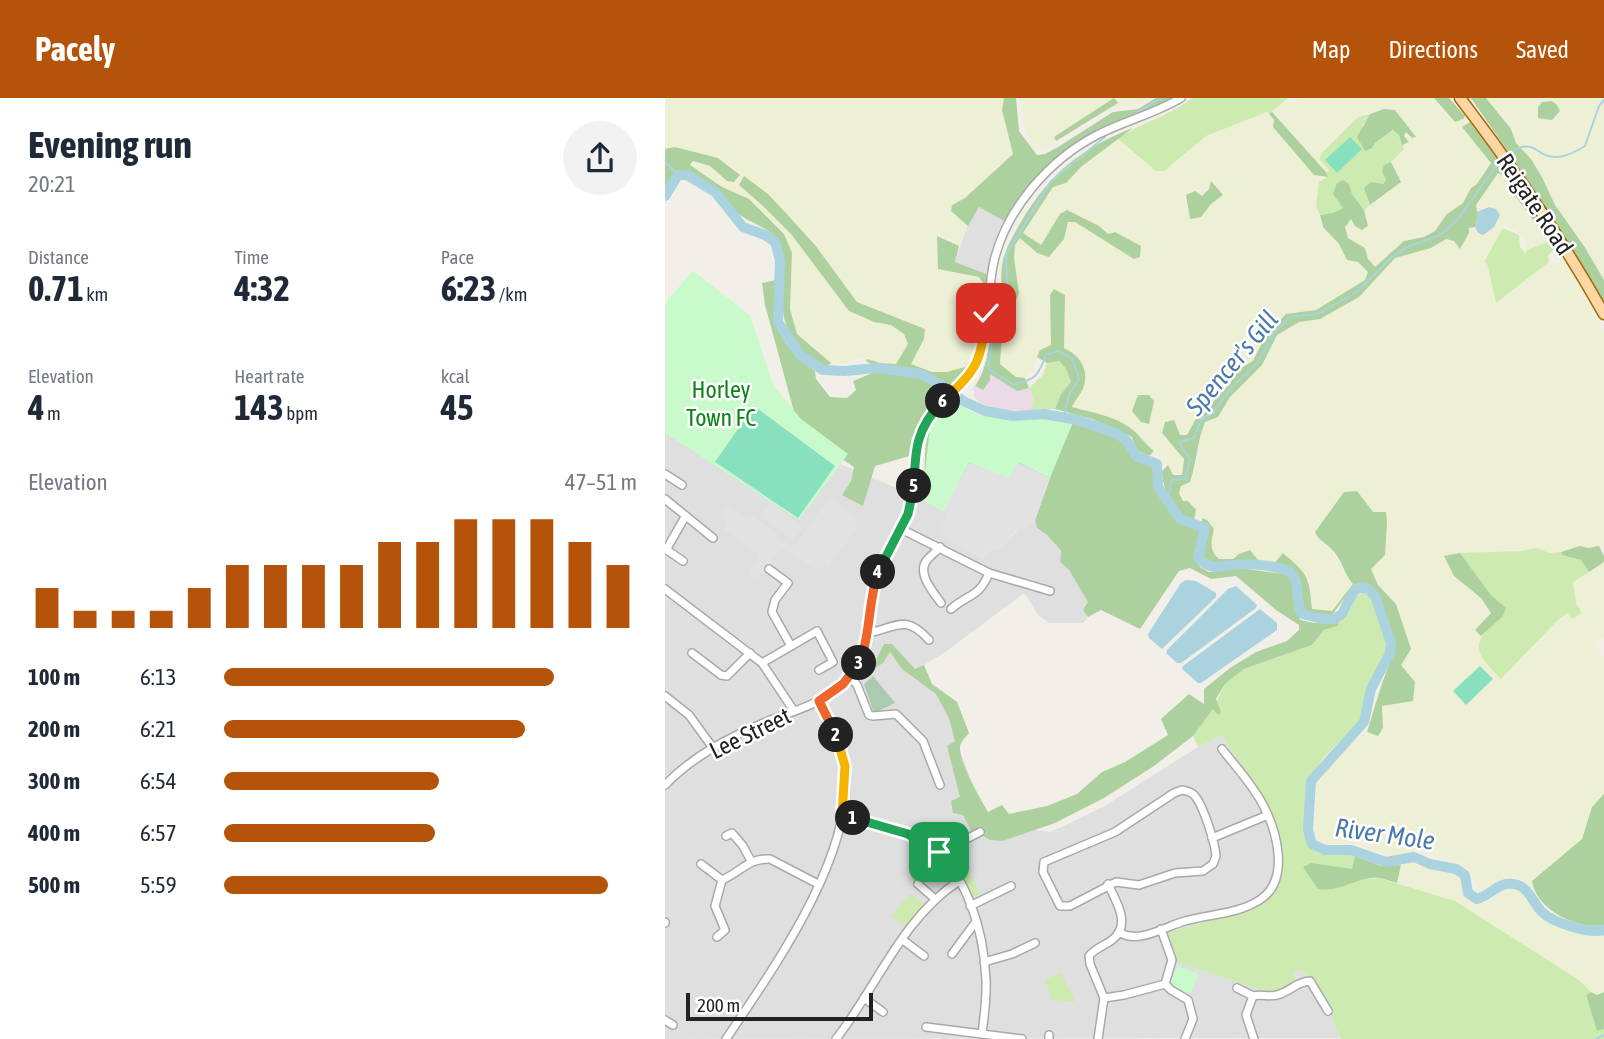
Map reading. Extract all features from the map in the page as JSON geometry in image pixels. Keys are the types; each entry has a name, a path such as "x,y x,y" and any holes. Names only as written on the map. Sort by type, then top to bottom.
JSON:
{"main road":[{"name":"Reigate Road","path":"1459,98 1519,176 1604,314"}],"street":[{"name":"Lee Street","path":"665,785 686,765 730,738 833,693 858,667 868,633 875,580 880,565 908,514 914,489 917,442 929,415 960,387 980,355 997,249 1015,211 1035,185 1066,156 1095,136 1157,111 1181,98"},
{"path":"666,478 681,485"},
{"path":"665,499 713,538"},
{"path":"683,561 666,549 685,517"},
{"path":"901,529 989,573 1050,591"},
{"path":"940,547 926,560 923,567 928,585 941,603"},
{"path":"769,569 788,583 775,600 772,612 791,646"},
{"path":"951,609 981,590 989,573"},
{"path":"665,589 762,663 794,711"},
{"path":"868,633 899,623 919,629 929,640"},
{"path":"762,663 817,631 833,662 819,670"},
{"path":"692,653 721,675 727,676 750,653"},
{"path":"850,677 855,682 869,715 896,714 923,741 940,785"},
{"path":"665,696 689,715 713,748"},
{"path":"726,1039 783,954 804,917 831,854 842,816 846,780 843,755 819,701"},
{"path":"1119,932 1131,937 1249,904 1266,894 1274,884 1279,871 1268,815 1262,802 1240,780 1222,749"},
{"path":"1182,790 1196,798 1212,838 1216,856 1213,864 1203,871 1175,873 1139,885 1119,881 1064,907 1058,902 1043,872 1042,866 1051,858 1115,832 1182,790"},
{"path":"1212,838 1268,815"},
{"path":"842,816 901,831 939,852 951,866 970,906 984,962 986,992 982,1034"},
{"path":"731,832 751,861"},
{"path":"939,852 980,832"},
{"path":"725,930 715,906 722,880 751,861 770,859 818,884"},
{"path":"701,864 722,880"},
{"path":"836,1039 902,940 935,899 959,881"},
{"path":"918,884 935,899"},
{"path":"1098,1039 1104,998 1089,956 1119,932 1121,916 1108,884"},
{"path":"970,906 1011,886"},
{"path":"952,954 975,923"},
{"path":"1161,929 1172,965 1165,984"},
{"path":"725,930 735,933"},
{"path":"717,937 725,930"},
{"path":"902,940 924,956"},
{"path":"984,962 1026,951 1035,943"},
{"path":"1297,973 1302,981"},
{"path":"1237,988 1252,996 1281,994 1302,981 1310,981 1328,1011"},
{"path":"1104,998 1165,984"},
{"path":"1165,984 1188,1000 1193,1019 1185,1039"},
{"path":"1252,996 1246,1015 1254,1039"},
{"path":"864,998 883,1013"},
{"path":"665,1020 673,1025"},
{"path":"926,1027 938,1025 953,1035 982,1034 1022,1039"}],"shaded area":[{"path":"979,207 1006,222 996,239 989,275 955,262 966,229"},
{"path":"990,374 1017,391 1029,388 1033,399 1031,410 1002,410 982,406 973,395 975,392 972,389 975,386 982,390"},
{"path":"665,389 922,499 948,514 939,535 983,559 987,553 1001,547 1019,529 1022,531 1035,520 1037,528 1047,535 1061,552 1060,562 1069,570 1089,602 1083,610 1088,617 1083,623 1049,623 1038,615 1023,594 924,665 932,684 957,702 969,733 960,744 960,751 973,786 988,812 1002,805 1003,841 1034,830 1051,832 1103,807 1198,747 1222,736 1272,812 1281,875 1274,892 1247,911 1168,932 1296,979 1293,973 1299,970 1317,982 1342,1038 665,1039"},
{"path":"969,463 1009,478 1018,463 1050,478 1035,520 1022,531 1018,529 1001,547 987,553 983,559 938,535 948,514 943,511"},
{"path":"831,496 854,516 858,526 828,568 813,568 784,549 779,551 757,580 748,574 760,555 723,529 728,522 719,516 727,504 749,519 752,515 778,534 776,537 792,546"},
{"path":"770,503 803,527 793,541 760,516"}],"green space":[{"path":"665,98 1004,98 1002,110 1013,154 965,198 952,205 951,211 968,226 959,246 951,240 937,236 951,273 979,277 983,283 973,356 965,367 956,372 932,372 911,364 880,363 856,357 849,364 831,363 797,334 790,309 792,253 749,199 722,187 702,172 665,163"},
{"path":"1004,98 1016,98 1019,131 1037,155 1058,147 1113,112 1138,109 1156,98 1171,98 1087,136 1062,153 1022,197 1006,222 979,207 968,226 951,211 952,205 965,198 1013,154 1002,110"},
{"path":"1020,98 1150,98 1140,103 1110,108 1041,150 1035,148 1025,129"},
{"path":"1114,98 1118,103 1056,141 1054,137"},
{"path":"1192,98 1288,98 1269,114 1267,112 1206,136 1164,171 1156,171 1118,139"},
{"path":"1298,98 1434,98 1455,122 1464,117 1468,123 1463,127 1491,163 1463,203 1447,214 1435,231 1424,237 1404,241 1375,267 1368,259 1365,248 1348,238 1345,227 1351,218 1364,214 1364,210 1401,182 1391,162 1403,149 1402,145 1409,142 1403,136 1406,132 1415,137 1378,110 1358,117 1326,173 1272,112 1285,101 1292,104"},
{"path":"1434,98 1449,98 1465,116 1455,122"},
{"path":"1471,98 1486,98 1511,129 1516,143 1531,159 1555,205 1604,280 1604,303 1537,194"},
{"path":"1486,98 1604,98 1604,280 1555,205 1531,159 1516,143 1510,128"},
{"path":"1552,101 1560,111 1552,120 1538,118 1538,107 1542,102"},
{"path":"1384,109 1395,110 1416,137 1412,138 1406,132 1404,136 1409,142 1402,145 1399,135 1393,130 1365,151 1357,137 1370,114"},
{"path":"1267,112 1314,175 1323,178 1319,182 1316,205 1323,228 1339,244 1347,260 1358,262 1368,272 1365,280 1316,311 1286,314 1266,335 1253,361 1236,371 1230,384 1215,399 1209,410 1197,415 1187,435 1180,436 1184,459 1182,475 1173,475 1162,457 1136,433 1097,414 1072,407 1084,387 1064,348 1064,328 1050,294 1051,346 1040,350 1034,370 1025,378 1016,377 1000,364 1002,337 1019,293 1015,245 1053,187 1066,183 1082,166 1118,139 1149,166 1171,166 1206,136"},
{"path":"1272,112 1328,177 1314,175 1273,127 1274,120 1269,114"},
{"path":"1370,114 1362,126 1372,148 1394,130 1404,149 1384,165 1386,180 1364,210 1352,194 1349,184 1339,202 1343,208 1320,215 1316,206 1319,182 1327,177 1329,170 1319,159 1321,154 1358,117"},
{"path":"1470,122 1556,239 1551,244 1513,193 1505,176 1498,173 1476,205 1478,217 1475,227 1469,228 1460,249 1454,241 1446,239 1431,248 1395,258 1359,297 1320,319 1299,322 1277,335 1262,365 1230,397 1218,417 1205,422 1190,482 1181,486 1179,493 1183,501 1188,501 1196,510 1194,521 1187,518 1175,508 1164,486 1162,471 1168,465 1173,475 1182,475 1184,459 1162,433 1165,422 1174,420 1180,435 1187,435 1198,415 1209,410 1215,399 1230,384 1236,371 1253,361 1266,335 1286,314 1316,310 1365,280 1368,272 1358,262 1347,260 1339,244 1323,227 1320,215 1343,208 1333,194 1337,183 1343,180 1349,184 1352,194 1364,210 1368,226 1362,230 1355,226 1351,219 1345,227 1348,238 1365,248 1368,259 1375,267 1404,241 1424,237 1435,231 1447,214 1463,203 1491,163 1462,127"},
{"path":"1133,128 1082,166 1066,183 1053,187 1023,233 1041,245 1060,214 1067,210 1099,226 1108,234 1115,232 1141,246 1140,257 1134,259 1075,222 1068,222 1064,239 1049,257 1037,253 1020,238 1015,245 1014,258 1019,293 1002,337 1000,364 1016,377 1025,378 1029,388 1017,391 990,374 990,380 983,390 975,386 985,364 1002,299 1003,260 1021,222 1043,190 1068,165 1098,144"},
{"path":"1350,137 1362,149 1337,173 1325,160"},
{"path":"675,147 718,158 740,175 734,182 727,181 710,166 693,161 690,165 722,187 749,199 784,234 792,253 790,309 797,334 831,363 825,368 802,351 789,331 783,308 783,255 776,237 740,215 719,191 698,177 681,170 665,186 665,149"},
{"path":"1391,162 1401,182 1370,205 1364,188 1371,182 1383,184 1386,180 1382,172 1384,165"},
{"path":"1498,173 1505,176 1513,193 1549,241 1526,251 1525,238 1505,224 1484,262 1487,263 1496,302 1549,262 1552,266 1565,261 1604,332 1604,545 1588,548 1580,546 1549,553 1537,548 1445,556 1454,576 1481,598 1491,613 1475,630 1481,636 1479,642 1501,679 1558,620 1567,613 1582,613 1576,603 1573,582 1604,562 1604,638 1593,642 1604,657 1604,794 1592,807 1582,839 1532,881 1533,889 1521,879 1505,877 1483,894 1479,893 1470,870 1457,861 1435,858 1420,850 1398,857 1381,854 1362,845 1332,846 1318,840 1313,831 1317,785 1323,776 1348,745 1367,732 1378,736 1383,728 1381,706 1412,701 1401,665 1410,649 1396,604 1378,585 1371,568 1374,512 1344,492 1334,507 1319,541 1335,552 1344,574 1353,584 1332,611 1320,611 1312,609 1310,581 1283,554 1273,565 1258,560 1250,550 1233,559 1220,559 1213,554 1211,545 1214,529 1207,520 1196,516 1196,509 1183,501 1179,493 1197,462 1205,421 1218,417 1230,397 1262,365 1277,335 1299,322 1320,319 1359,297 1395,258 1431,248 1446,239 1454,241 1459,248 1469,228 1478,218 1476,205"},
{"path":"744,176 768,194 815,245 857,302 925,329 924,339 911,364 932,372 947,372 965,367 973,356 983,283 979,277 938,269 937,236 959,246 955,262 989,275 982,341 970,373 953,387 909,369 866,361 896,364 908,344 904,334 891,325 874,322 849,311 791,234 739,185"},
{"path":"1211,181 1223,195 1211,204 1201,217 1190,219 1186,195 1195,191 1202,196 1209,189"},
{"path":"1503,228 1519,235 1520,247 1526,254 1526,251 1549,241 1551,244 1554,242 1556,247 1548,256 1549,262 1496,303 1487,263 1484,262"},
{"name":"Horley Town FC","path":"693,271 750,315 773,385 801,419 848,454 799,520 665,433 665,303"},
{"path":"776,280 777,321 785,342 815,371 816,379 830,397 847,398 856,390 853,381 875,372 916,376 939,389 944,400 923,417 916,435 913,455 875,466 863,506 842,495 851,481 854,467 799,430 765,305 762,283"},
{"path":"1054,289 1065,295 1064,348 1078,358 1085,373 1083,389 1072,407 1105,416 1127,426 1154,451 1149,456 1136,450 1132,437 1092,419 1055,409 1061,394 1071,382 1066,369 1059,361 1047,363 1037,357 1040,350 1051,345 1050,295"},
{"path":"1058,361 1066,369 1071,382 1061,394 1055,409 1031,410 1033,399 1029,388 1043,375 1047,363"},
{"path":"1138,395 1149,395 1154,401 1149,424 1141,422 1132,411"},
{"path":"952,402 956,413 1069,432 1073,422 1113,433 1123,440 1138,459 1152,465 1159,495 1177,520 1199,528 1202,534 1195,560 1200,567 1209,572 1240,568 1290,575 1296,585 1294,597 1300,620 1314,623 1338,622 1338,626 1324,630 1312,645 1244,669 1225,684 1216,699 1221,712 1218,715 1213,709 1193,736 1154,766 1104,798 1055,823 1003,841 990,840 983,836 978,828 972,832 963,815 953,813 951,801 960,797 947,746 955,741 949,718 936,694 902,669 890,652 883,663 875,668 873,666 884,644 892,644 915,669 924,665 932,684 957,702 969,733 960,748 971,781 988,812 1002,805 1009,814 1047,806 1077,794 1102,772 1125,762 1168,735 1161,719 1189,694 1204,704 1204,689 1256,652 1287,641 1299,630 1299,625 1276,610 1236,576 1211,579 1190,568 1179,571 1140,629 1101,610 1088,617 1083,610 1088,602 1069,570 1060,562 1061,551 1037,528 1035,520 1050,478 924,484 930,429"},
{"path":"952,402 980,415 1001,419 1038,416 1073,422 1050,478 1019,463 1009,479 969,463 943,511 922,499 930,426"},
{"path":"754,406 835,466 798,518 715,462"},
{"path":"1357,491 1373,512 1386,512 1385,555 1371,569 1378,585 1396,604 1411,649 1401,665 1415,682 1413,701 1382,706 1383,728 1378,736 1367,732 1395,652 1378,596 1368,585 1355,584 1332,615 1314,614 1304,610 1297,574 1285,567 1273,565 1283,553 1306,576 1312,609 1332,611 1353,584 1335,553 1315,532 1344,492"},
{"path":"1202,518 1214,529 1212,546 1219,559 1233,559 1250,550 1258,560 1211,563 1206,560 1201,556 1208,528"},
{"path":"1580,546 1599,546 1604,562 1589,572 1581,560 1562,555 1561,552"},
{"path":"1537,548 1549,553 1561,552 1562,555 1581,560 1589,572 1573,582 1576,603 1582,613 1572,619 1567,613 1558,620 1501,679 1484,660 1479,646 1484,634 1506,608 1491,595 1460,553"},
{"path":"1460,553 1491,595 1506,608 1503,616 1481,636 1475,630 1491,613 1481,598 1454,576 1444,556"},
{"path":"1365,593 1371,597 1377,610 1386,636 1387,651 1367,692 1361,721 1324,757 1308,780 1305,835 1317,852 1350,853 1355,856 1352,870 1311,863 1367,879 1379,878 1455,901 1579,980 1591,992 1586,995 1597,1031 1604,1029 1604,1039 1341,1039 1317,982 1299,970 1293,973 1296,980 1270,993 1177,962 1168,932 1247,911 1274,892 1281,875 1272,812 1222,736 1198,747 1193,736 1213,709 1225,684 1244,669 1312,645 1324,630 1338,626 1338,622 1348,614 1357,595"},
{"path":"1480,666 1493,679 1466,705 1453,691"},
{"path":"873,676 895,703 874,713 864,684"},
{"path":"1604,794 1604,925 1594,926 1571,921 1550,909 1541,901 1532,881 1582,839 1592,807"},
{"path":"959,852 981,895 972,897 953,856"},
{"path":"1355,856 1381,866 1401,865 1397,883 1372,878 1334,889 1318,889 1303,867 1311,863 1352,869"},
{"path":"1412,862 1423,867 1456,871 1461,875 1467,896 1474,903 1487,903 1508,888 1518,889 1528,896 1539,915 1581,934 1598,937 1604,935 1604,992 1597,995 1591,992 1579,980 1455,901 1397,883 1401,865"},
{"path":"910,893 925,905 907,928 891,916"},
{"path":"1177,966 1199,974 1188,994 1172,987 1170,983"},
{"path":"1061,973 1074,1002 1051,1000 1044,980"},
{"path":"1591,992 1597,995 1604,992 1604,1029 1597,1031 1586,995"}],"water":[{"path":"1489,207 1496,209 1500,215 1494,227 1483,235 1478,233 1475,227 1477,212"},
{"path":"1186,580 1196,581 1216,593 1216,597 1162,649 1148,634 1181,583"},
{"path":"1236,586 1257,605 1256,608 1181,663 1177,663 1166,653 1167,650 1228,589"},
{"path":"1260,609 1277,623 1277,630 1201,683 1182,669 1183,666"}],"waterway":[{"path":"1131,116 1161,98"},
{"name":"Spencer's Gill","path":"1510,152 1531,147 1544,155 1558,157 1579,150 1585,146 1599,106 1604,100"},
{"path":"1064,417 1069,394 1079,379 1072,358 1057,351 1046,355 1035,376 1014,385 988,369 994,331 1008,302 1006,255 1051,181 1105,137"},
{"path":"665,162 678,175"},
{"name":"Spencer's Gill","path":"1167,501 1172,480 1185,479 1190,460 1179,442 1194,438 1201,419 1213,413 1231,388 1257,363 1274,333 1290,317 1318,314 1357,292 1405,248 1442,234 1458,219 1499,162"},
{"name":"River Mole","path":"665,196 678,175 687,175 715,192 743,227 775,242 780,260 778,322 800,355 823,370 877,368 921,374 963,401 985,411 1013,416 1044,414 1078,420 1118,434 1127,441 1136,456 1157,464 1158,487 1180,519 1205,528 1198,558 1204,563 1215,567 1239,564 1290,571 1296,582 1302,614 1323,619 1334,619 1342,614 1354,591 1359,588 1368,589 1375,596 1391,643 1390,653 1371,689 1364,722 1311,781 1308,830 1312,844 1325,850 1351,850 1386,862 1414,857 1430,864 1456,869 1465,875 1468,893 1477,899 1502,885 1513,884 1524,889 1542,912 1554,920 1581,929 1604,930"},
{"path":"1596,1039 1604,1035"}],"route":[{"path":"939,852 893,828 842,816 846,780 843,755 819,701 833,693 858,667 868,633 875,580 880,565 908,514 914,489 917,442 922,428 929,415 965,382 976,365 983,341 986,313"}]}
